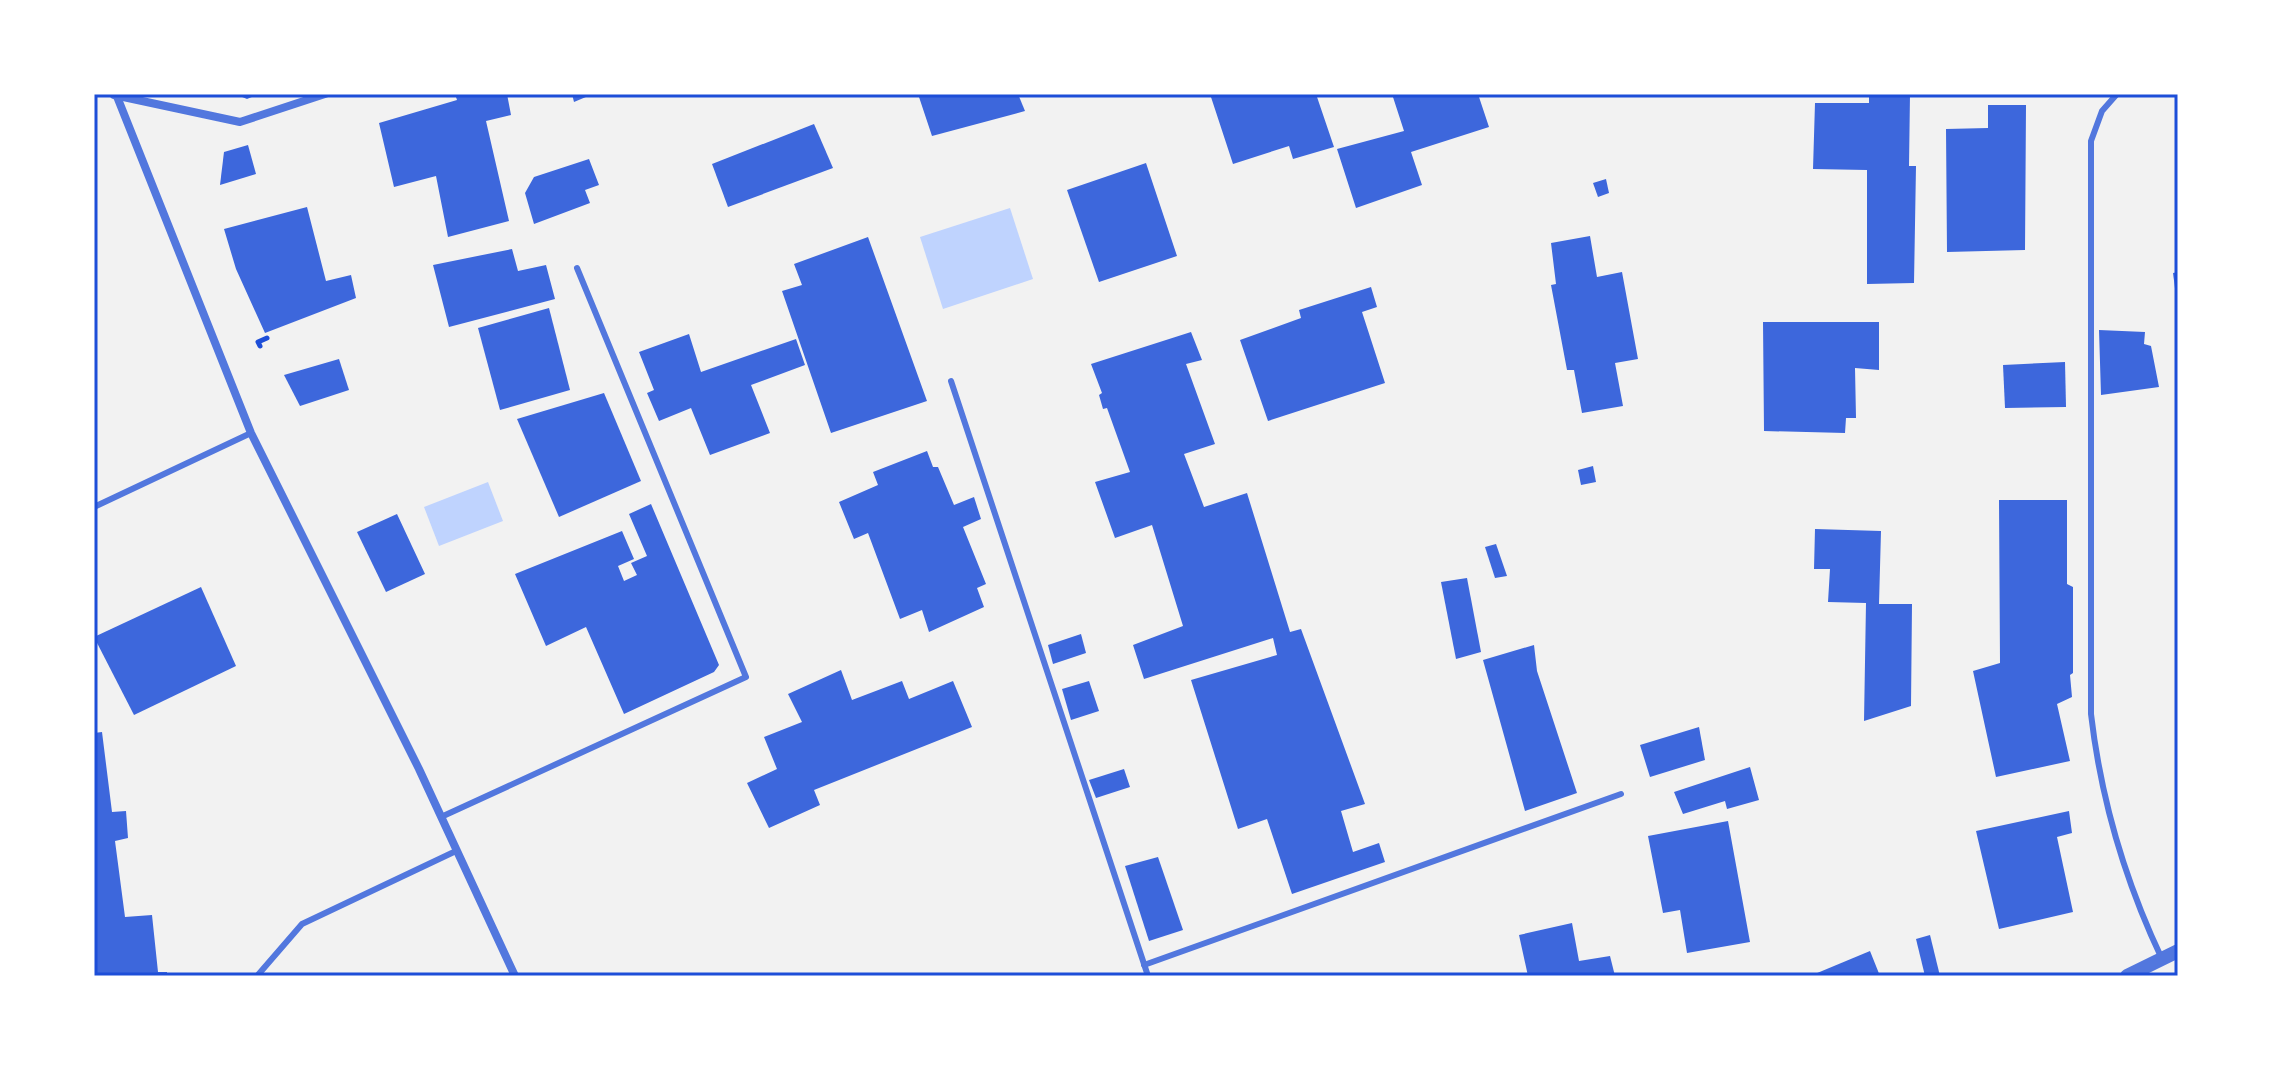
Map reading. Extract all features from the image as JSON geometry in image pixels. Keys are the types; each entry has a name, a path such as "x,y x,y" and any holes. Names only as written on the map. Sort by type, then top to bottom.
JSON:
{"street":[{"path":"115,94 240,122 325,94"},
{"path":"115,94 251,433 441,817 515,976"},
{"path":"2127,976 2178,951"}],"lane":[{"path":"2117,94 2102,111 2091,141 2091,714 2097,768 2131,894 2162,959"},
{"path":"441,817 746,677 577,268"},
{"path":"951,381 1148,976"},
{"path":"94,507 251,433"},
{"path":"1144,965 1621,794"},
{"path":"257,976 302,924 456,851"}],"path":[{"path":"263,351 258,342 267,338"}],"water":[{"path":"1010,208 1033,279 943,309 920,237"},
{"path":"488,482 503,521 439,546 424,507"}],"building":[{"path":"235,94 259,94 247,99"},
{"path":"455,94 507,94 511,115 486,121 509,221 448,237 436,176 394,187 379,123 457,100"},
{"path":"572,94 593,94 574,102"},
{"path":"918,94 1018,94 1025,111 932,136"},
{"path":"1210,94 1316,94 1334,147 1293,159 1289,146 1233,164"},
{"path":"1392,94 1478,94 1489,127 1411,152 1422,185 1356,208 1337,149 1404,131"},
{"path":"1869,94 1910,94 1909,166 1916,166 1914,283 1867,284 1867,170 1813,169 1815,103 1869,103"},
{"path":"1988,105 2026,105 2025,250 1947,252 1946,129 1988,128"},
{"path":"814,124 833,168 728,207 712,164"},
{"path":"248,145 256,174 220,185 224,152"},
{"path":"589,159 599,185 585,190 590,203 534,224 525,193 534,177"},
{"path":"1146,163 1177,256 1099,282 1067,190"},
{"path":"1606,179 1609,193 1598,197 1593,183"},
{"path":"307,207 326,281 351,275 356,298 265,333 236,269 224,229"},
{"path":"1590,236 1597,277 1622,272 1638,359 1615,363 1623,406 1582,413 1574,370 1567,370 1551,285 1556,284 1551,243"},
{"path":"868,237 927,401 831,433 782,291 802,285 794,264"},
{"path":"512,249 518,271 546,265 555,299 449,327 433,265"},
{"path":"2178,272 2178,296 2176,296 2173,273"},
{"path":"1371,287 1377,307 1362,312 1385,383 1268,421 1240,340 1301,318 1299,310"},
{"path":"549,308 570,390 500,410 478,328"},
{"path":"1763,322 1879,322 1879,370 1855,368 1856,418 1846,418 1845,433 1764,431"},
{"path":"2099,330 2145,332 2144,344 2151,346 2159,387 2101,395"},
{"path":"1191,332 1202,360 1186,364 1215,444 1184,454 1204,507 1247,493 1290,632 1301,629 1365,804 1341,811 1353,852 1379,843 1385,862 1292,894 1267,819 1238,829 1191,680 1277,655 1273,638 1144,679 1133,645 1183,626 1152,525 1115,538 1095,482 1130,472 1107,408 1103,409 1099,395 1102,393 1091,364"},
{"path":"689,334 701,372 796,339 805,365 751,385 770,433 710,455 691,408 659,421 647,393 654,390 639,352"},
{"path":"339,359 349,390 300,406 284,375"},
{"path":"2065,362 2066,407 2005,408 2003,365"},
{"path":"604,393 641,481 559,517 517,419"},
{"path":"927,451 933,467 938,467 954,505 974,497 981,519 963,527 986,584 977,588 984,607 929,632 922,610 900,619 868,533 854,539 839,502 878,485 873,472"},
{"path":"1593,466 1596,482 1581,485 1578,470"},
{"path":"1999,500 2067,500 2067,584 2073,587 2073,673 2070,675 2072,697 2057,704 2070,761 1996,777 1973,671 2000,663"},
{"path":"651,504 719,665 714,672 624,714 586,627 546,646 515,574 622,531 634,559 618,566 624,581 637,575 631,563 647,556 629,514"},
{"path":"397,514 425,574 386,592 357,532"},
{"path":"1815,529 1881,531 1879,604 1912,604 1911,706 1864,721 1866,603 1828,602 1830,569 1814,569"},
{"path":"1496,544 1507,576 1495,578 1485,547"},
{"path":"1467,578 1481,652 1456,659 1441,582"},
{"path":"201,587 236,666 134,715 94,637"},
{"path":"1081,634 1086,653 1053,664 1048,645"},
{"path":"1534,645 1537,671 1577,793 1525,811 1483,660"},
{"path":"841,670 852,700 902,681 909,699 953,681 972,727 814,790 820,805 769,828 747,783 777,769 764,737 802,722 788,694"},
{"path":"1089,681 1099,711 1071,720 1062,689"},
{"path":"1699,727 1705,760 1650,777 1640,745"},
{"path":"102,732 112,812 126,811 128,838 115,841 125,917 152,915 158,972 167,972 167,976 94,976 94,733"},
{"path":"1750,767 1759,800 1727,809 1725,801 1683,814 1674,792"},
{"path":"1124,769 1130,787 1096,798 1089,780"},
{"path":"2069,811 2072,833 2057,837 2073,912 1999,929 1976,831"},
{"path":"1728,821 1750,942 1687,953 1680,910 1663,913 1648,836"},
{"path":"1158,857 1183,930 1149,941 1125,866"},
{"path":"1572,923 1579,961 1610,956 1615,976 1528,976 1519,935"},
{"path":"1930,935 1940,976 1925,976 1916,939"},
{"path":"1870,951 1880,976 1810,976"}]}
